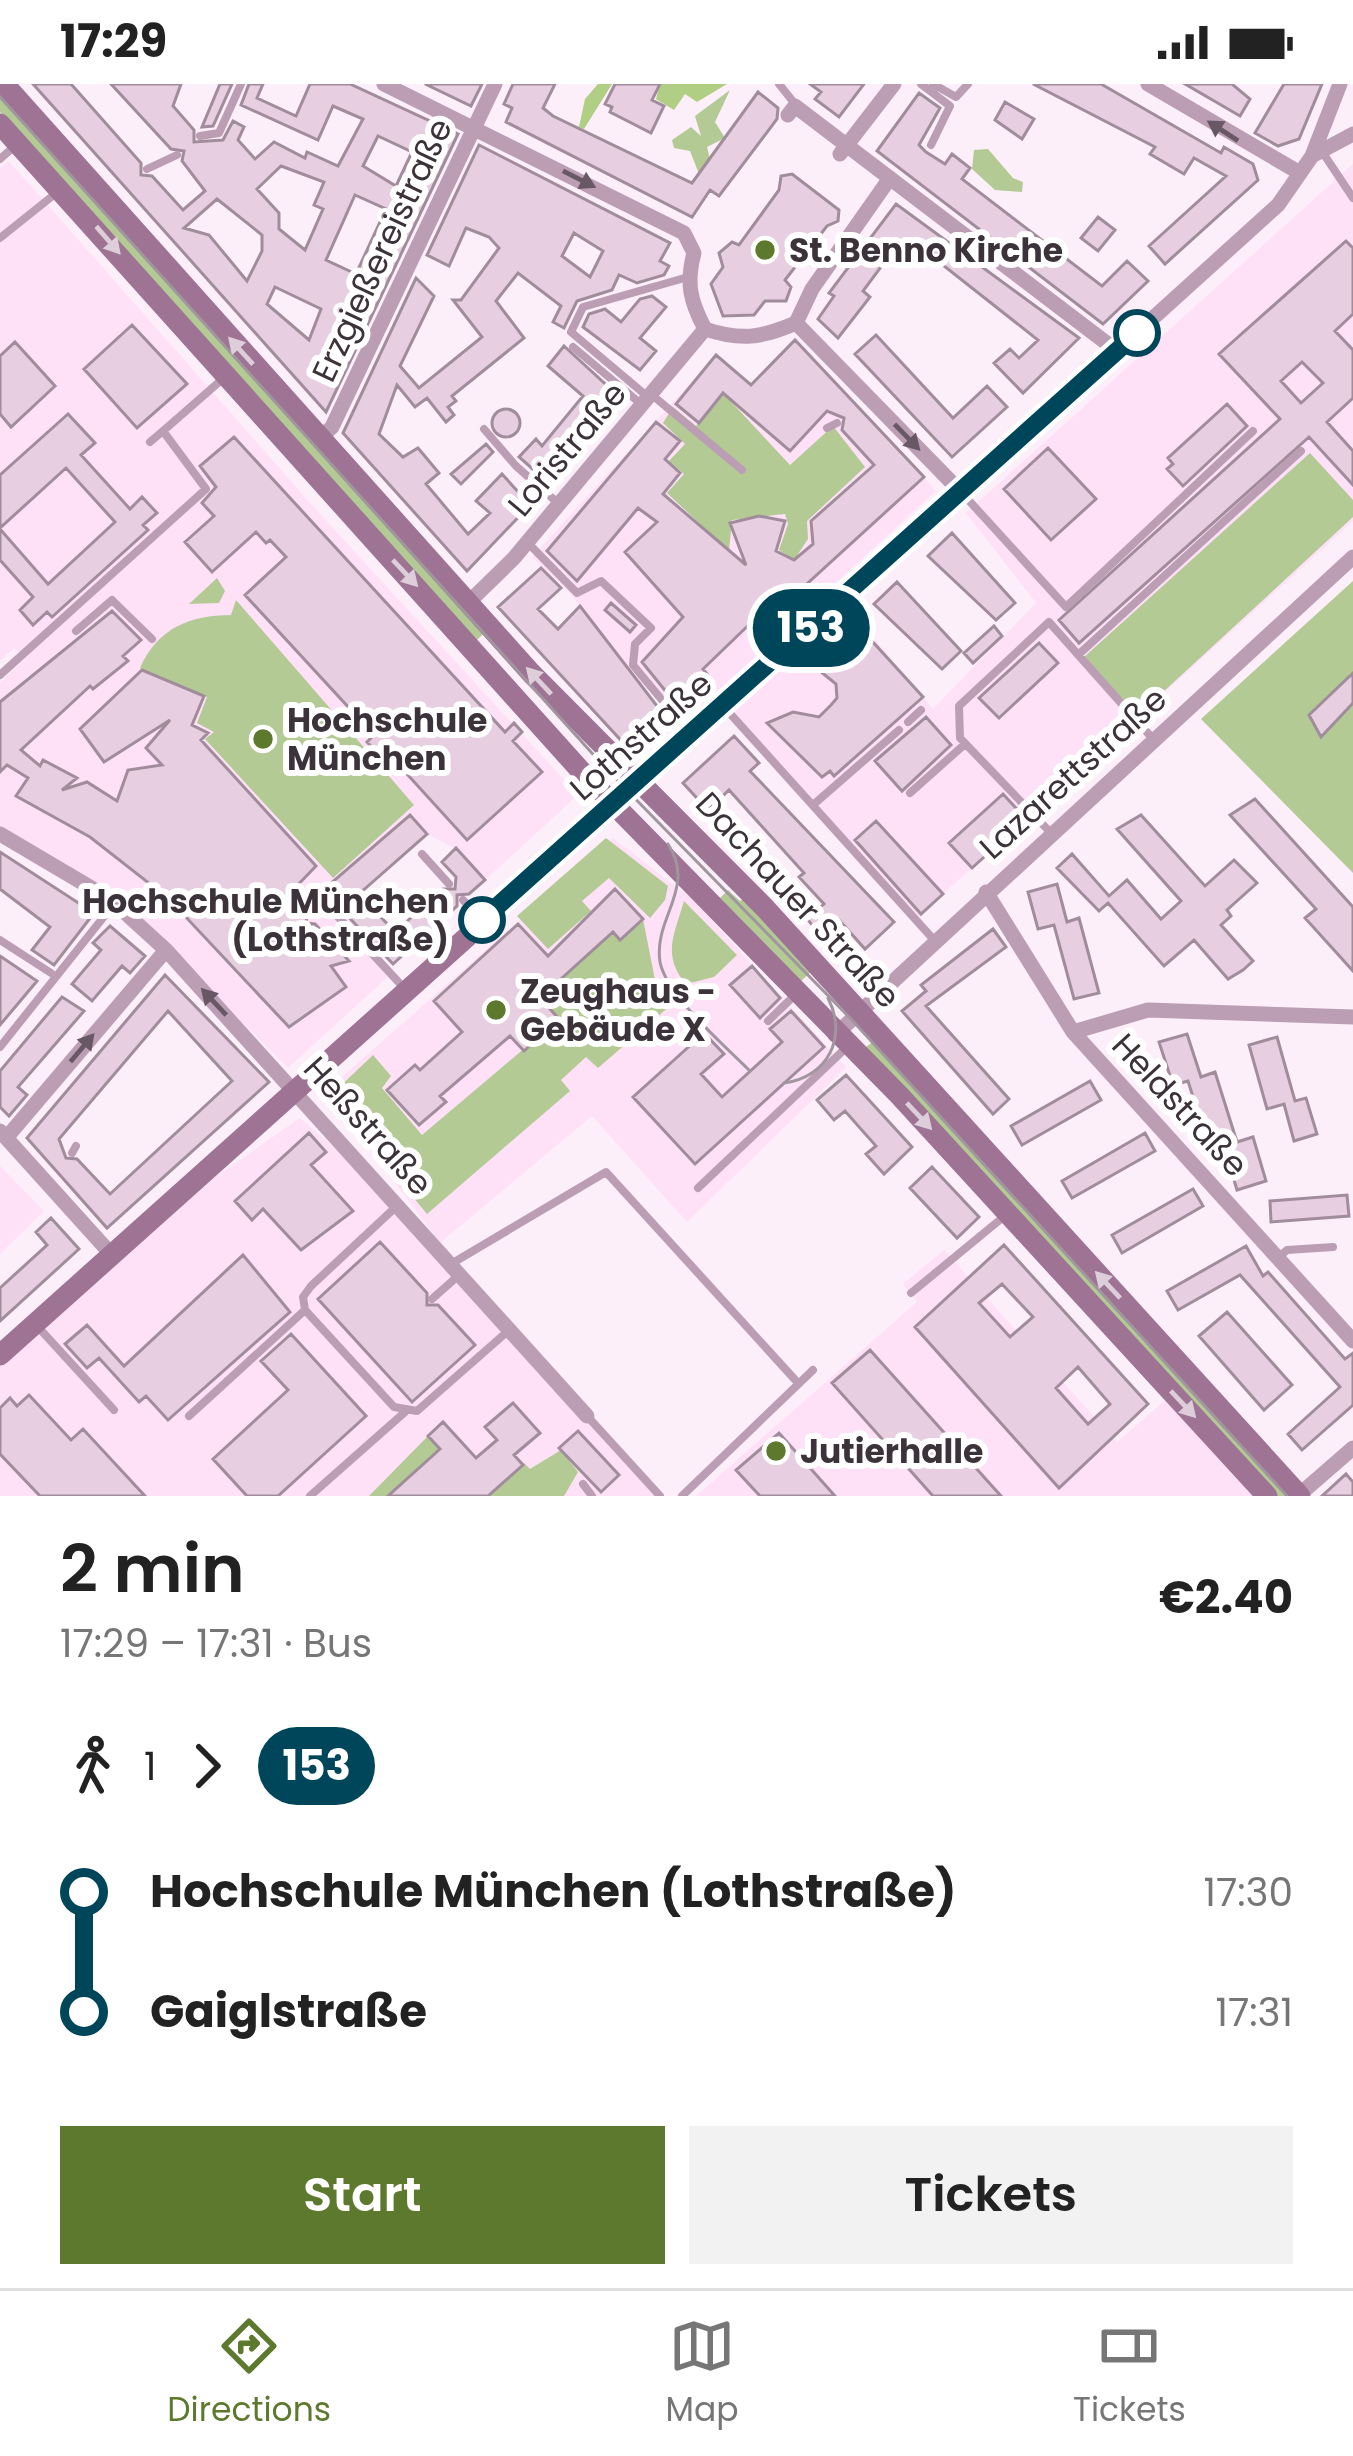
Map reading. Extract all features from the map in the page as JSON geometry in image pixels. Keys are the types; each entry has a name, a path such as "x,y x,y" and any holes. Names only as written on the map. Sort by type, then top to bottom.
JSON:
{"main road":[{"name":"Dachauer Straße","path":"4,84 114,196 319,439 639,783 718,859 1300,1496"},
{"name":"Dachauer Straße","path":"0,124 613,804 717,905 1267,1496"},
{"name":"Lothstraße","path":"0,1355 404,988 639,783"}],"street":[{"path":"385,84 693,241 688,277 691,303 705,329 736,339 764,337 796,322 859,215 890,178"},
{"name":"Erzgießereistraße","path":"319,439 332,427 494,84"},
{"path":"844,149 894,84"},
{"path":"1148,84 1300,173"},
{"name":"Lothstraße","path":"1317,154 1340,84"},
{"path":"798,115 890,178 1117,351"},
{"name":"Lothstraße","path":"639,783 1278,205 1317,154 1353,134"},
{"path":"796,322 863,401 961,492"},
{"name":"Loristraße","path":"469,602 560,504 705,329"},
{"name":"Lazarettstraße","path":"842,1041 859,1012 934,940 1353,557"},
{"name":"Heßstraße","path":"0,834 51,860 115,903 166,950 430,1232 455,1269 586,1416"},
{"name":"Heldstraße","path":"986,892 1073,1032 1353,1341"},
{"path":"111,1254 47,1174 3,1134 166,950"},
{"path":"1073,1032 1148,1010 1353,1017"},
{"path":"1300,1496 1353,1448"}],"lane":[{"path":"200,136 219,133 241,84"},
{"path":"778,84 798,115"},
{"path":"921,84 950,106 931,145"},
{"path":"934,84 956,97 968,84"},
{"path":"0,160 18,143"},
{"path":"1317,154 1353,198"},
{"path":"146,169 177,155"},
{"path":"0,238 61,189"},
{"path":"647,398 571,332 583,307 688,277"},
{"path":"573,346 742,470"},
{"path":"150,442 227,374"},
{"path":"826,428 837,423"},
{"path":"484,428 516,466 560,504"},
{"path":"0,675 206,489 164,431"},
{"path":"1050,832 960,738 959,706 1253,431"},
{"path":"1078,656 1301,451"},
{"path":"961,492 1066,607"},
{"path":"527,542 577,593 601,581 651,628 635,644 634,665 692,736"},
{"path":"76,632 112,600 152,639"},
{"path":"1049,622 1154,740"},
{"path":"724,707 934,940"},
{"path":"813,805 921,710"},
{"path":"910,794 965,744"},
{"path":"422,854 449,884"},
{"path":"463,900 482,920"},
{"path":"0,1047 115,903"},
{"path":"328,906 404,988"},
{"path":"0,940 51,973"},
{"path":"768,1021 796,994"},
{"path":"698,1188 842,1041"},
{"path":"432,1298 455,1269 606,1172 798,1383"},
{"path":"399,1204 311,1286 304,1298 305,1310 394,1407 406,1411 417,1411 509,1330"},
{"path":"910,1293 1008,1213"},
{"path":"1279,1257 1287,1250 1333,1246"},
{"path":"189,1416 305,1310"},
{"path":"35,1324 114,1410"},
{"path":"682,1496 813,1370"},
{"path":"310,1496 406,1411"},
{"name":"Heßstraße","path":"586,1416 660,1496"},
{"path":"583,1484 592,1496"}],"shaded area":[{"name":"Hochschule München","path":"9,161 311,504 578,795 485,880 456,849 427,834 410,816 324,890 393,972 288,1068 125,905 0,827 0,682 26,659 14,648 0,661 0,168"},
{"path":"1353,164 1353,521 918,917 717,694 681,723 623,665 569,592 532,557 716,355 751,384 797,338 936,491 831,587 933,709 1036,603 966,513"},
{"path":"613,838 692,899 846,1067 687,1222 592,1116 441,1242 656,1496 0,1496 0,1354 108,1252 300,1118 435,1236 326,1091"},
{"path":"0,1166 44,1211 0,1254"},
{"path":"944,1250 1117,1442 1184,1384 1286,1496 696,1496 917,1302 903,1284"}],"green space":[{"path":"598,84 612,84 584,129 579,127 585,99"},
{"path":"660,84 727,84 697,102 685,94 674,110 656,99"},
{"path":"0,90 486,631 475,642 0,112"},
{"path":"730,90 715,122 725,138 707,147 710,159 699,174 690,151 674,148 672,140 691,127 701,136 695,116"},
{"path":"988,149 1013,178 1023,182 1022,192 995,190 972,169 974,150"},
{"path":"723,393 790,465 833,426 865,467 807,521 808,539 794,560 779,550 788,524 785,514 732,520 729,551 667,493 684,474 669,461 685,444 663,423 673,407 696,426"},
{"path":"1310,453 1353,500 1353,517 1137,716 1083,658"},
{"path":"217,578 225,591 219,603 189,604"},
{"path":"1353,581 1353,873 1201,719"},
{"path":"236,600 414,805 333,878 205,739 214,732 197,723 207,697 140,668 156,643 177,626 231,615"},
{"path":"606,838 668,886 665,900 650,918 609,878 582,901 591,911 548,949 517,916"},
{"path":"728,890 740,901 745,897 812,971 801,981 720,898"},
{"path":"684,901 737,955 714,977 686,984 672,953"},
{"path":"643,919 655,980 672,1004 598,1068 586,1057 561,1080 570,1091 427,1214 330,1096 373,1055 391,1076 382,1088 422,1135 558,1020 541,999 565,982 562,978 613,932"},
{"path":"875,1040 1292,1496 1276,1496 866,1047"},
{"path":"428,1436 440,1449 388,1496 369,1496"},
{"path":"561,1450 578,1472 564,1496 488,1496 524,1463 530,1469"}],"building":[{"path":"33,84 71,84 141,163 141,175 152,176 183,210 205,191 182,161 184,151 171,149 111,84 181,84 173,106 194,130 194,142 223,140 233,121 244,127 238,140 255,159 274,142 305,158 307,152 338,166 363,119 333,106 318,140 241,105 249,84 263,84 257,98 296,116 310,84 350,84 458,134 326,412","holes":["378,136 412,152 396,186 363,166","281,166 324,182 314,205 323,209 305,250 279,229 279,213 257,189","355,195 386,209 356,274 326,260","217,199 262,235 262,251 247,281 209,235 184,228","275,287 321,309 309,340 267,304"]},
{"path":"220,84 232,84 213,126 202,127"},
{"path":"425,84 482,84 471,106"},
{"path":"513,84 555,84 543,108 553,116 692,183 758,92 778,108 777,119 719,196 710,190 692,217 506,122 512,108 504,104"},
{"path":"615,84 660,84 652,100 664,106 651,133 610,112 612,107 605,104"},
{"path":"810,84 864,84 839,117 815,99 821,92"},
{"path":"1033,84 1101,84 1221,153 1224,147 1253,164 1258,180 1165,264 1149,246 1226,176 1194,158 1184,174 1150,154 1155,147"},
{"path":"1185,84 1232,84 1250,99 1240,116"},
{"path":"1284,84 1322,84 1299,139 1278,146 1255,133"},
{"path":"919,93 940,108 919,145 926,152 945,164 952,154 970,168 962,179 1102,286 1127,261 1148,281 1103,324 877,151"},
{"path":"1005,102 1034,119 1022,139 995,120"},
{"path":"479,145 670,243 660,261 669,266 664,275 637,283 619,275 612,290 577,301 564,328 553,322 561,306 518,273 496,301 524,338 452,396 456,401 448,407 454,415 446,422 427,398 415,407 397,385 379,434 403,457 418,448 439,473 426,484 468,534 490,513 476,501 502,474 530,505 467,571 343,433 416,278 434,296 400,366 419,388 482,337 453,300 461,300 499,248 489,237 466,228 449,266 427,255","holes":["574,233 603,251 590,277 562,256"]},
{"name":"St. Benno Kirche","path":"792,174 839,210 838,221 827,226 785,280 791,287 786,301 765,301 754,315 723,316 711,284 723,267 719,253 732,242 739,245 779,190 781,176"},
{"path":"896,204 1079,338 1023,393 994,363 1010,349 1019,358 1038,340 920,247 916,251 901,240 863,291 870,297 838,338 818,319 834,296 829,293"},
{"path":"1098,217 1115,230 1098,251 1081,238"},
{"path":"1346,241 1353,248 1353,314 1335,331 1353,350 1353,398 1327,422 1353,451 1353,485 1309,437 1079,643 1059,620 1280,419 1219,354","holes":["1302,362 1323,383 1301,403 1281,381"]},
{"path":"652,296 666,307 640,338 656,351 640,370 583,327 589,314 605,309 621,322 640,299"},
{"path":"132,325 187,384 137,428 84,369"},
{"path":"876,335 953,418 987,386 1007,407 952,457 855,354"},
{"path":"795,340 924,477 764,623 757,617 703,669 708,675 676,704 642,662 683,617 625,552 657,522 638,508 577,581 547,551 656,422 680,441 665,459 680,473 663,494 746,565 730,523 759,516 785,521 776,551 794,560 813,544 811,521 874,465 842,430 844,418 827,411 790,451 723,393 699,423 676,404 716,355 751,385"},
{"path":"15,342 55,386 11,427 0,414 0,356"},
{"path":"564,346 615,393 544,479 519,457 536,439 542,446 583,396 548,366"},
{"path":"1227,404 1247,426 1183,486 1167,469 1173,464 1168,458"},
{"path":"506,409 516,413 520,423 516,433 506,437 496,433 492,423 496,413"},
{"path":"68,414 95,443 81,455 130,509 142,497 157,513 143,525 148,530 52,617 47,612 33,625 20,610 33,597 0,560 0,529 48,584 115,522 66,468 0,528 0,475"},
{"path":"234,437 505,732 514,723 522,732 513,741 542,772 467,840 396,762 391,767 367,742 374,735 245,595 286,557 270,540 266,543 256,532 212,572 185,542 214,516 202,503 216,487 200,466"},
{"path":"486,444 493,452 461,484 451,474"},
{"path":"1048,448 1096,499 1051,540 1004,489"},
{"path":"952,533 1015,603 996,620 928,556"},
{"path":"541,568 561,588 538,609 558,629 580,606 664,715 629,749 498,607"},
{"path":"897,582 961,651 942,669 874,604"},
{"path":"611,603 636,625 630,632 605,610"},
{"path":"112,611 141,640 123,656 128,661 93,689 90,686 21,750 40,766 43,760 77,778 62,790 87,782 117,801 128,770 162,765 146,748 170,720 104,762 80,729 142,670 204,696 192,725 208,733 201,740 316,866 289,894 307,914 306,923 315,924 349,961 331,966 346,987 289,1027 168,898 90,837 16,796 28,778 7,765 0,772 0,702"},
{"path":"994,626 1002,636 973,663 964,653"},
{"path":"861,629 923,697 834,776 830,771 822,777 767,723 793,712 819,717 831,705 837,698 836,684 810,663 843,631 852,641"},
{"path":"1039,643 1058,663 999,718 979,698"},
{"path":"1353,673 1353,703 1321,737 1309,715"},
{"path":"926,717 951,745 902,791 875,761"},
{"path":"734,736 759,763 750,771 894,922 865,949 839,920 822,936 807,919 824,904 799,877 804,873 729,790 708,810 683,783"},
{"path":"1003,794 1026,819 972,868 949,843"},
{"path":"1255,799 1353,907 1353,971 1305,918 1316,909 1230,815"},
{"path":"410,815 427,834 359,894 395,932 443,889 455,889 456,877 442,862 456,848 485,880 469,894 457,895 457,906 393,964 323,890"},
{"path":"1141,815 1205,886 1234,860 1257,883 1227,910 1231,916 1221,925 1253,961 1228,979 1194,940 1164,966 1108,903 1099,911 1057,868 1072,854 1109,896 1127,880 1161,919 1181,901 1117,829"},
{"path":"876,821 943,894 921,914 855,840"},
{"path":"0,852 94,913 54,965 32,950 50,927 0,889"},
{"path":"1057,884 1067,922 1079,918 1099,993 1074,999 1054,925 1038,929 1028,892"},
{"name":"Zeughaus - Gebäude X","path":"615,889 643,919 620,940 613,932 562,978 565,981 543,1001 559,1019 524,1051 510,1036 440,1096 446,1102 419,1125 387,1090 415,1065 420,1070 462,1032 434,1001 518,924 548,956"},
{"path":"110,926 145,956 130,973 122,966 92,1001 72,984 101,950 93,943"},
{"path":"993,929 1006,947 926,1006 1009,1099 993,1114 902,1011 926,991 921,985"},
{"path":"0,956 37,981 0,1025"},
{"path":"752,966 780,998 760,1018 730,985"},
{"path":"165,975 269,1082 107,1228 27,1138","holes":["168,1011 232,1081 110,1194 77,1159 66,1158 59,1139"]},
{"path":"62,997 84,1011 18,1087 27,1095 9,1116 0,1107 0,1071"},
{"path":"791,1011 824,1047 695,1164 633,1097 704,1033 724,1054 701,1074 722,1097 782,1042 770,1029"},
{"path":"1187,1034 1201,1077 1215,1072 1237,1142 1253,1137 1266,1181 1237,1190 1224,1146 1210,1150 1188,1081 1173,1085 1159,1042"},
{"path":"1277,1037 1295,1101 1306,1098 1317,1134 1294,1141 1284,1104 1267,1109 1249,1045"},
{"path":"846,1075 912,1147 884,1174 866,1154 876,1146 845,1111 834,1120 817,1100"},
{"path":"1090,1081 1101,1100 1022,1145 1011,1126"},
{"path":"309,1133 326,1152 311,1165 353,1211 301,1250 263,1209 252,1220 235,1201"},
{"path":"1145,1133 1155,1151 1072,1198 1062,1181"},
{"path":"932,1167 979,1217 957,1238 910,1188"},
{"path":"1193,1189 1203,1206 1122,1253 1112,1235"},
{"path":"1347,1195 1349,1216 1271,1222 1270,1201"},
{"path":"51,1218 79,1249 0,1321 0,1288 47,1245 36,1232"},
{"path":"380,1242 427,1293 427,1305 438,1305 475,1345 412,1402 318,1299"},
{"path":"1004,1245 1148,1404 1059,1488 915,1327","holes":["1002,1284 1033,1317 1010,1337 979,1303","1078,1367 1110,1404 1088,1424 1056,1388"]},
{"path":"1246,1246 1263,1276 1268,1272 1345,1359 1353,1353 1353,1405 1302,1450 1288,1434 1340,1387 1240,1275 1178,1310 1167,1291"},
{"path":"243,1255 290,1312 168,1420 146,1396 139,1402 99,1358 87,1368 65,1344 87,1325 124,1366"},
{"path":"1227,1312 1292,1385 1264,1410 1199,1336"},
{"path":"291,1334 366,1416 278,1496 247,1496 213,1459 288,1390 261,1361"},
{"path":"870,1350 1001,1496 933,1496 832,1383"},
{"path":"29,1395 71,1440 83,1429 145,1496 40,1496 0,1454 0,1408 10,1398 17,1406"},
{"path":"513,1403 540,1433 514,1455 523,1465 488,1496 388,1496 440,1449 428,1436 443,1422 476,1458 497,1440 485,1427"},
{"path":"578,1431 619,1475 601,1492 559,1448"},
{"name":"Jutierhalle","path":"779,1433 835,1496 760,1496 736,1470"},
{"path":"1346,1474 1353,1482 1353,1496 1322,1496"}],"tram line":[{"path":"0,97 609,772 851,1019 1287,1496"},
{"path":"668,844 678,875 662,931 660,962 673,990 750,1071"},
{"path":"784,1083 812,1073 830,1053 836,1027 828,998"}],"bus line":[{"name":"153","path":"482,920 1137,333"}],"place":[{"name":"St. Benno Kirche","path":"765,250"},
{"name":"Hochschule München","path":"263,739"},
{"name":"Hochschule München (Lothstraße)","path":"482,920"},
{"name":"Zeughaus - Gebäude X","path":"496,1010"},
{"name":"Jutierhalle","path":"776,1451"}]}
